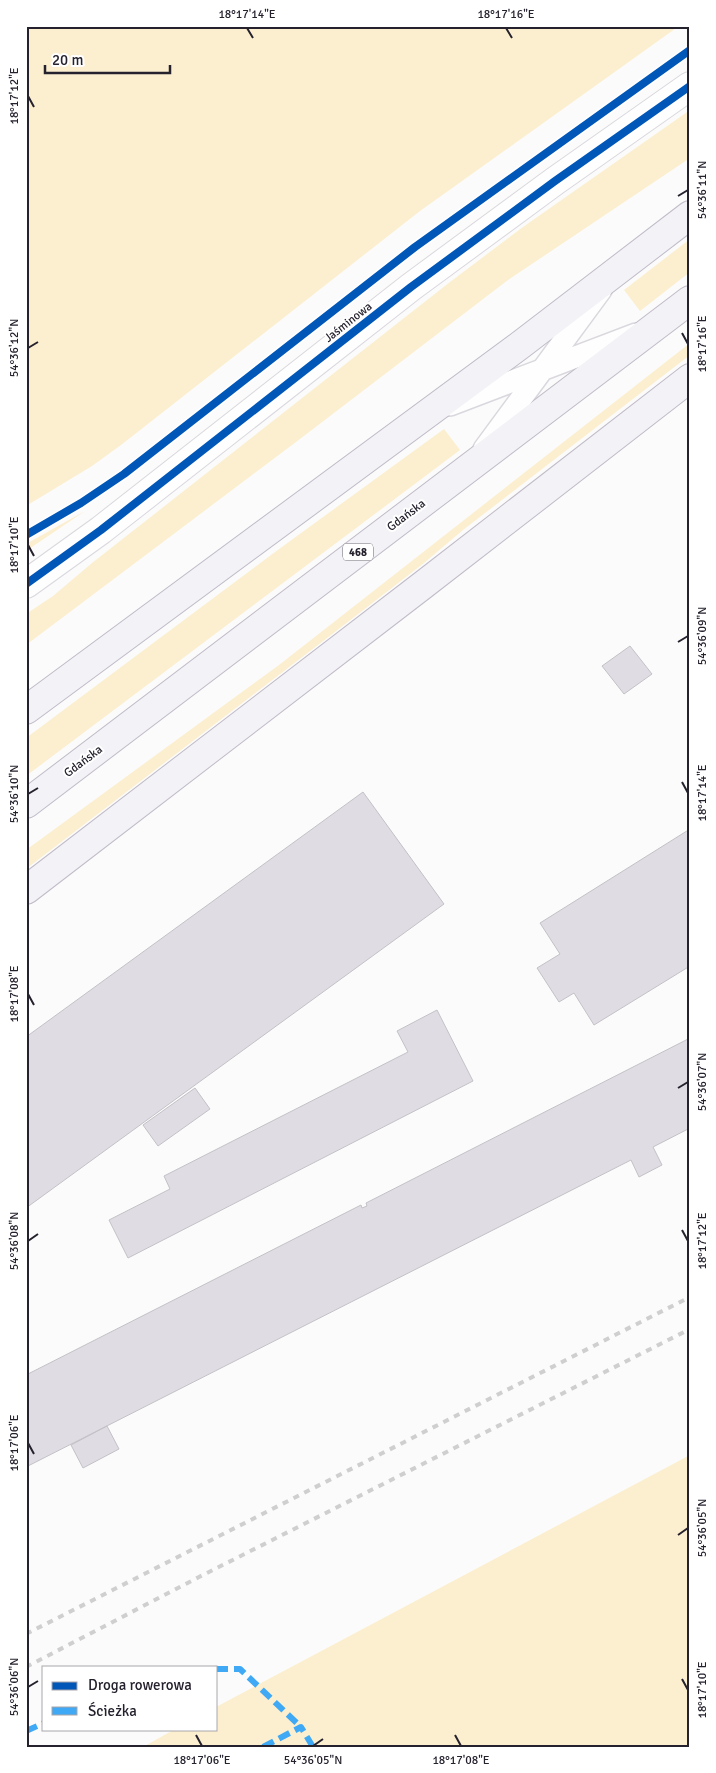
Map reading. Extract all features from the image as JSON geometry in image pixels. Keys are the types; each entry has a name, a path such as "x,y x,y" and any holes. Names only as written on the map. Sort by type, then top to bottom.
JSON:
{"main road":[{"path":"26,710 431,412 690,215"},
{"name":"Gdańska","path":"26,804 690,300"},
{"path":"26,890 690,378"}],"street":[{"name":"Jaśminowa","path":"26,584 101,530 411,287 555,181 690,86"}],"lane":[{"path":"472,465 613,275"},
{"path":"431,412 653,328"}],"shaded area":[{"path":"26,26 679,26 420,211 121,445 92,466 26,506"},
{"path":"690,110 690,158 508,280 26,645 26,614 53,596 92,563 450,282 523,227"},
{"path":"690,239 690,272 640,311 624,290"},
{"path":"690,343 690,355 463,530 424,563 331,635 26,869 26,850 279,665"},
{"path":"444,429 460,450 26,776 26,738 275,552"},
{"path":"85,511 26,551 26,544"},
{"path":"690,1455 690,1747 143,1747 173,1730 218,1730 218,1706"}],"building":[{"path":"630,646 652,674 624,694 602,666"},
{"path":"363,792 444,904 26,1208 26,1037"},
{"path":"690,829 690,966 594,1025 574,993 559,1002 537,968 560,954 540,923"},
{"path":"437,1010 473,1081 128,1258 109,1220 170,1189 164,1176 408,1052 397,1031"},
{"path":"690,1038 690,1128 653,1147 662,1165 639,1177 631,1160 26,1467 26,1375 361,1205 362,1208 367,1206 366,1203"},
{"path":"195,1088 210,1109 158,1146 143,1125"},
{"path":"107,1426 119,1449 83,1468 71,1445"}],"railway":[{"path":"26,1634 690,1297"},
{"path":"26,1667 199,1577 690,1329"}],"marked path":[{"path":"218,1669 240,1669 301,1727"},
{"path":"26,1731 42,1724"},
{"path":"263,1747 301,1727 313,1747"}],"cycle path":[{"path":"26,535 81,503 124,474 415,247 690,50"},
{"path":"26,584 101,530 411,287 555,181 690,86"}]}
